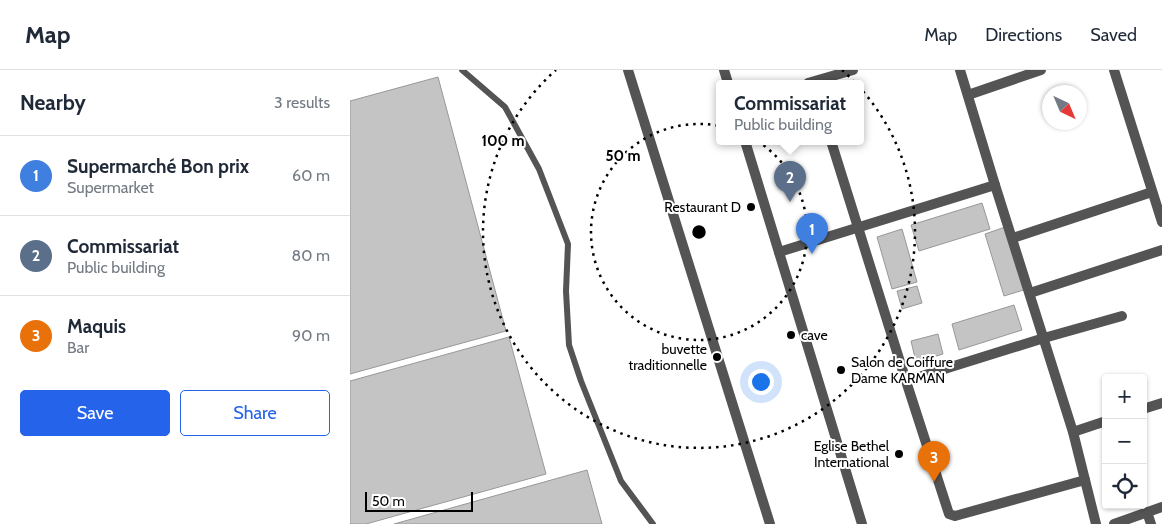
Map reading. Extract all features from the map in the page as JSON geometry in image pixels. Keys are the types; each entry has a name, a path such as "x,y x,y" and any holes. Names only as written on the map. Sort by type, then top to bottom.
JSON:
{"street":[{"path":"628,70 770,524"},
{"path":"821,80 853,70"},
{"path":"960,70 994,184 1013,238 1073,432 1096,524"},
{"path":"968,95 1042,70"},
{"path":"1114,70 1162,222"},
{"path":"746,145 862,524"},
{"path":"832,145 949,514 955,516 1085,480"},
{"path":"779,252 994,184"},
{"path":"1013,238 1152,192"},
{"path":"1030,293 1162,250"},
{"path":"906,381 1122,316"},
{"path":"1147,408 1162,403"},
{"path":"1073,432 1102,422"},
{"path":"1114,524 1162,507"},
{"path":"1147,512 1152,524"}],"lane":[{"path":"462,70 505,108 539,168 568,244 566,291 569,345 581,382 621,481 653,524"}],"building":[{"path":"438,77 506,331 350,374 350,101"},
{"path":"982,203 990,229 919,251 911,225"},
{"path":"1008,226 1027,289 1004,296 985,234"},
{"path":"902,229 917,282 892,289 877,237"},
{"path":"917,286 922,303 902,309 897,291"},
{"path":"1014,305 1022,330 959,350 952,324"},
{"path":"938,334 943,354 916,362 911,341"},
{"path":"509,337 546,474 366,524 350,524 350,381"},
{"path":"587,470 602,524 394,524"}],"place":[{"name":"Commissariat","path":"790,202"},
{"name":"Restaurant D","path":"751,207"},
{"name":"Supermarché Bon prix","path":"812,254"},
{"name":"cave","path":"791,335"},
{"name":"buvette traditionnelle","path":"717,357"},
{"name":"Salon de Coiffure Dame KARMAN","path":"841,370"},
{"name":"Eglise Bethel International","path":"899,454"},
{"name":"Maquis","path":"934,482"}]}
